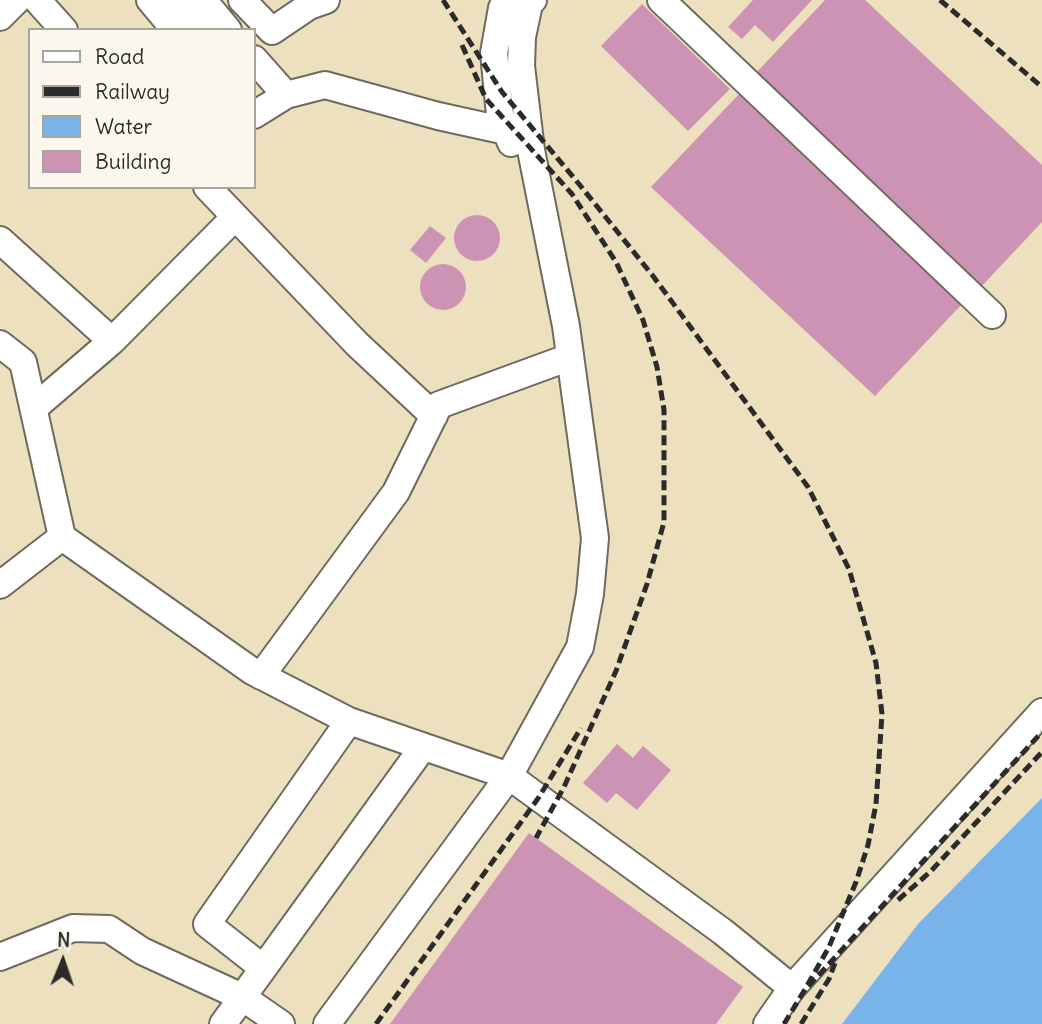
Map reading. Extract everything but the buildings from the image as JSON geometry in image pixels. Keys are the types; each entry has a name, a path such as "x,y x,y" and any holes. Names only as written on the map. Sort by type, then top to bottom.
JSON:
{"lane":[{"path":"0,17 17,0"},
{"path":"37,0 62,28"},
{"path":"150,0 173,28"},
{"path":"178,0 201,28"},
{"path":"203,0 226,28"},
{"path":"242,0 272,31 300,5"},
{"path":"507,0 502,8 494,53 500,115 517,133"},
{"path":"327,1024 509,776 580,647 590,594 595,538 570,357 543,211 517,133 522,37 529,4 533,0"},
{"path":"661,0 992,315"},
{"path":"256,67 265,101 325,85 438,116 517,133"},
{"path":"209,189 357,344 434,416"},
{"path":"34,408 112,341 234,218"},
{"path":"0,240 112,341"},
{"path":"0,344 23,362 62,537 261,676 349,721 509,776 723,932 792,988"},
{"path":"261,676 396,492 439,405 570,357"},
{"path":"0,585 62,537"},
{"path":"767,1024 792,988 1042,712"},
{"path":"263,968 207,924 349,721"},
{"path":"223,1024 424,747"},
{"path":"0,957 73,928 109,929 142,951 242,997 281,1024"}],"water":[{"path":"1042,798 1042,1024 842,1024 918,924"}],"railway":[{"path":"443,0 502,92 653,276 808,487 849,569 876,663 882,714 876,804 868,845 856,882 829,947 804,991"},
{"path":"940,0 1042,87"},
{"path":"462,45 486,99 572,194 616,262 643,320 657,367 664,410 664,522 647,584 616,671 564,787 536,838"},
{"path":"376,1024 539,797 581,728"},
{"path":"784,1024 804,991 1042,732"},
{"path":"898,900 930,872 1042,752"},
{"path":"801,1024 829,979 835,963"}]}
